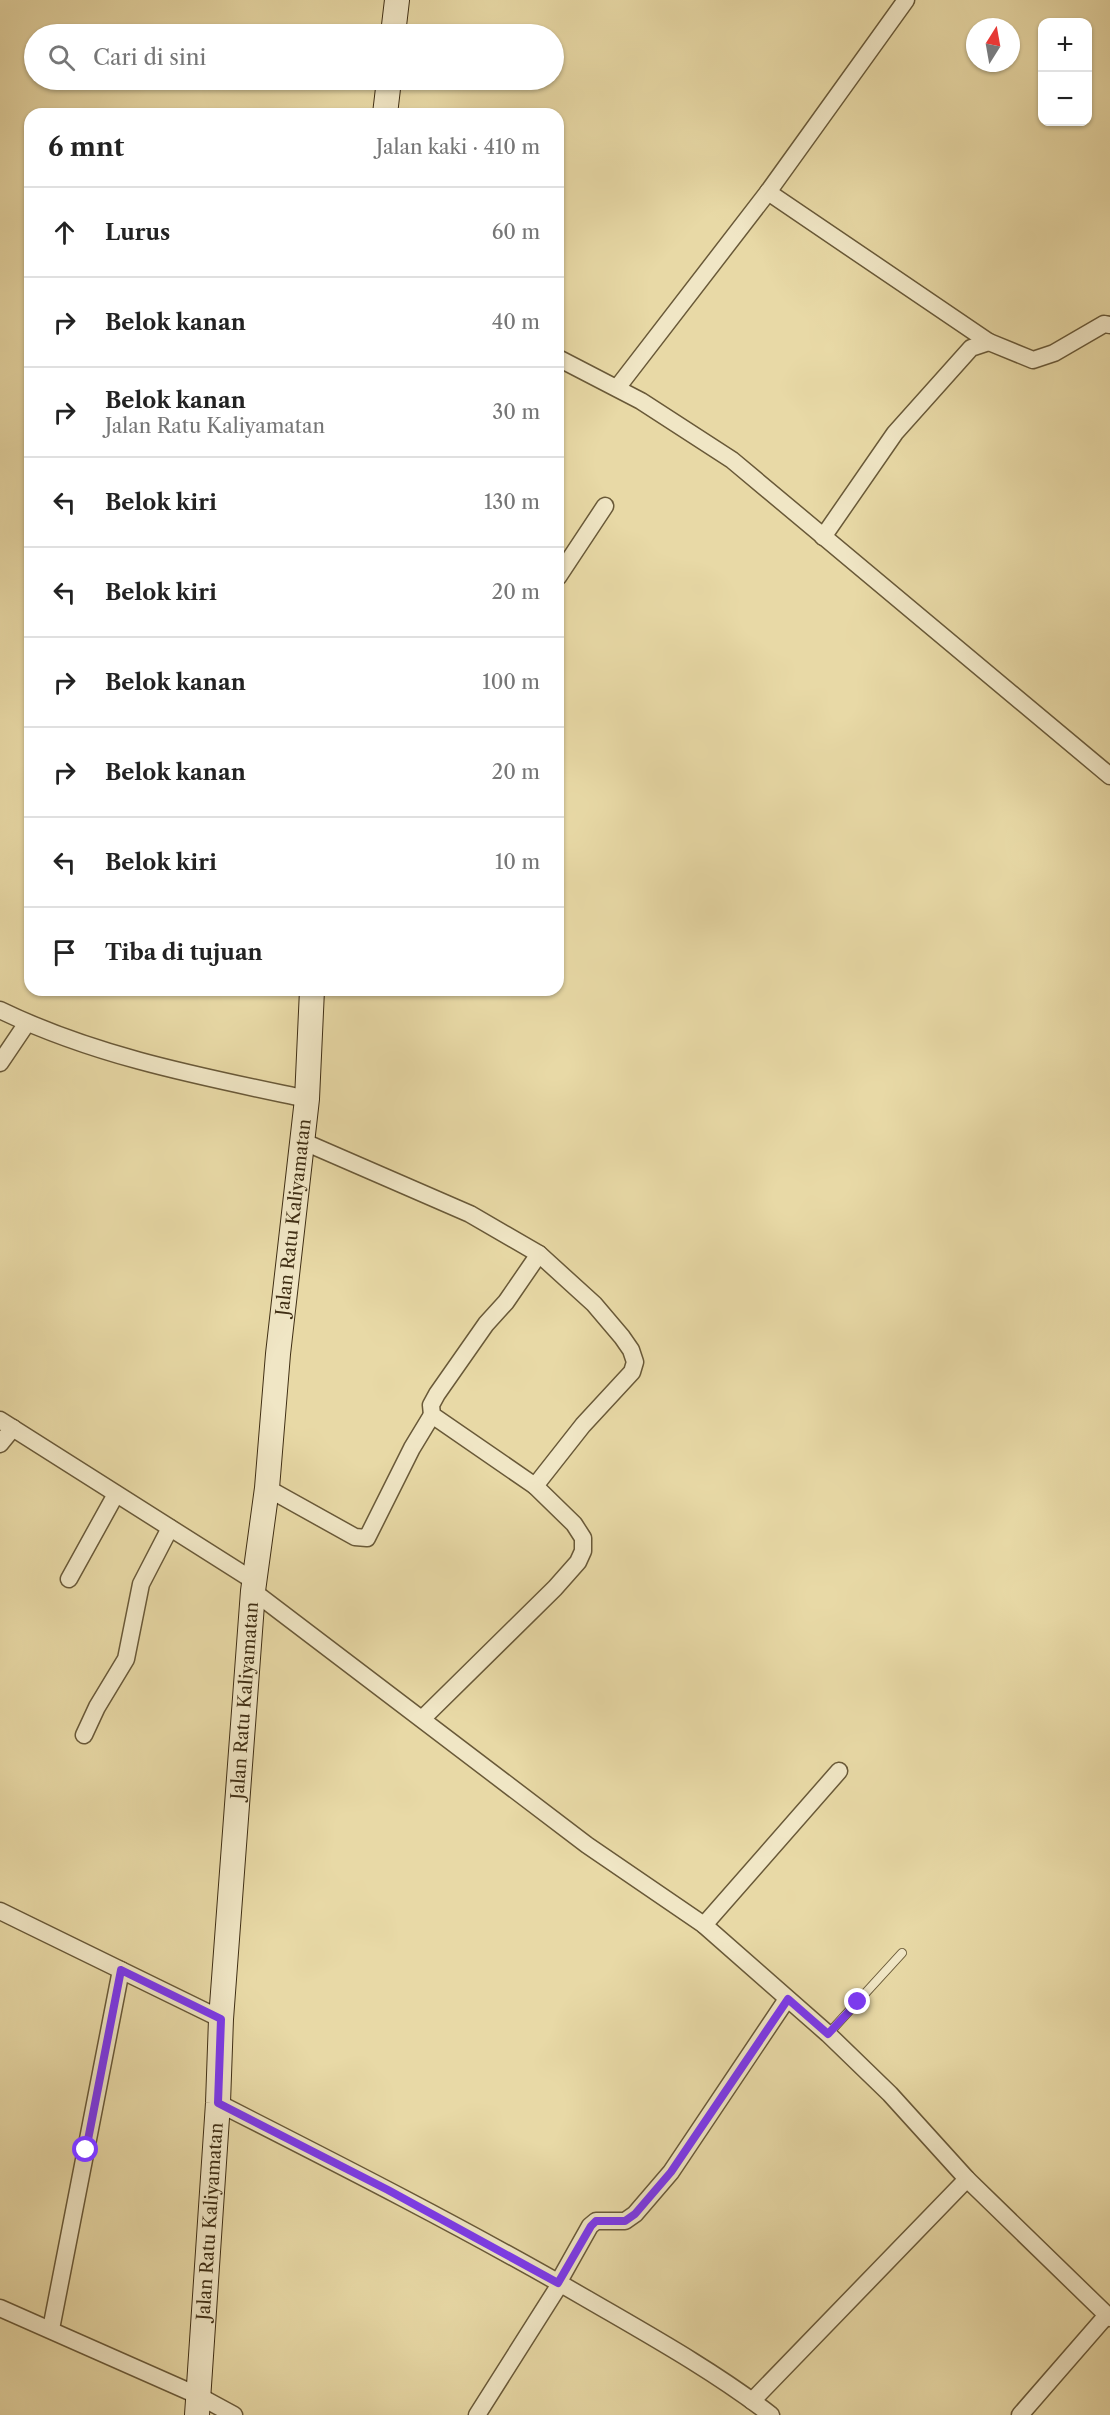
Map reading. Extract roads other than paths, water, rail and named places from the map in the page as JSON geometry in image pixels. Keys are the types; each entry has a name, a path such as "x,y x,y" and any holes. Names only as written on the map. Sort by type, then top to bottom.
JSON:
{"main road":[{"path":"394,24 397,0"},
{"path":"386,108 388,90"},
{"name":"Jalan Ratu Kaliyamatan","path":"198,2405 218,2103 221,2019 254,1586 267,1488 278,1354 307,1099 312,996"}],"street":[{"path":"617,388 768,192 906,0"},
{"path":"768,192 989,342 1033,360 1054,353 1104,324 1110,324"},
{"path":"823,537 895,434 919,405 971,348 989,342"},
{"path":"564,361 642,401 732,460 1110,776"},
{"path":"564,568 605,506"},
{"path":"0,1010 71,1040 152,1064 307,1099"},
{"path":"0,1063 27,1023"},
{"path":"302,1142 470,1215 539,1254 594,1304 632,1350 635,1362 632,1372 583,1425 535,1486"},
{"path":"267,1488 355,1537 367,1538 412,1448 432,1415 430,1405 486,1324 506,1302 539,1254"},
{"path":"422,1719 555,1588 578,1562 583,1538 574,1524 535,1486 432,1415"},
{"path":"0,1444 6,1424 170,1528 254,1586 422,1719 587,1845 704,1925 828,2034 890,2094 967,2179 1108,2317 1020,2415"},
{"path":"69,1579 116,1494"},
{"path":"84,1735 97,1707 126,1659 141,1584 170,1528"},
{"path":"704,1925 839,1771"},
{"path":"0,1911 221,2019"},
{"path":"51,2329 121,1970"},
{"path":"477,2415 559,2283 591,2226 596,2221 625,2221 635,2214 664,2180 788,1999"},
{"path":"218,2103 388,2190 559,2283 662,2343 771,2415"},
{"path":"752,2401 967,2179"},
{"path":"0,2308 51,2329 198,2405 234,2415"}],"lane":[{"path":"828,2034 902,1953"}]}
